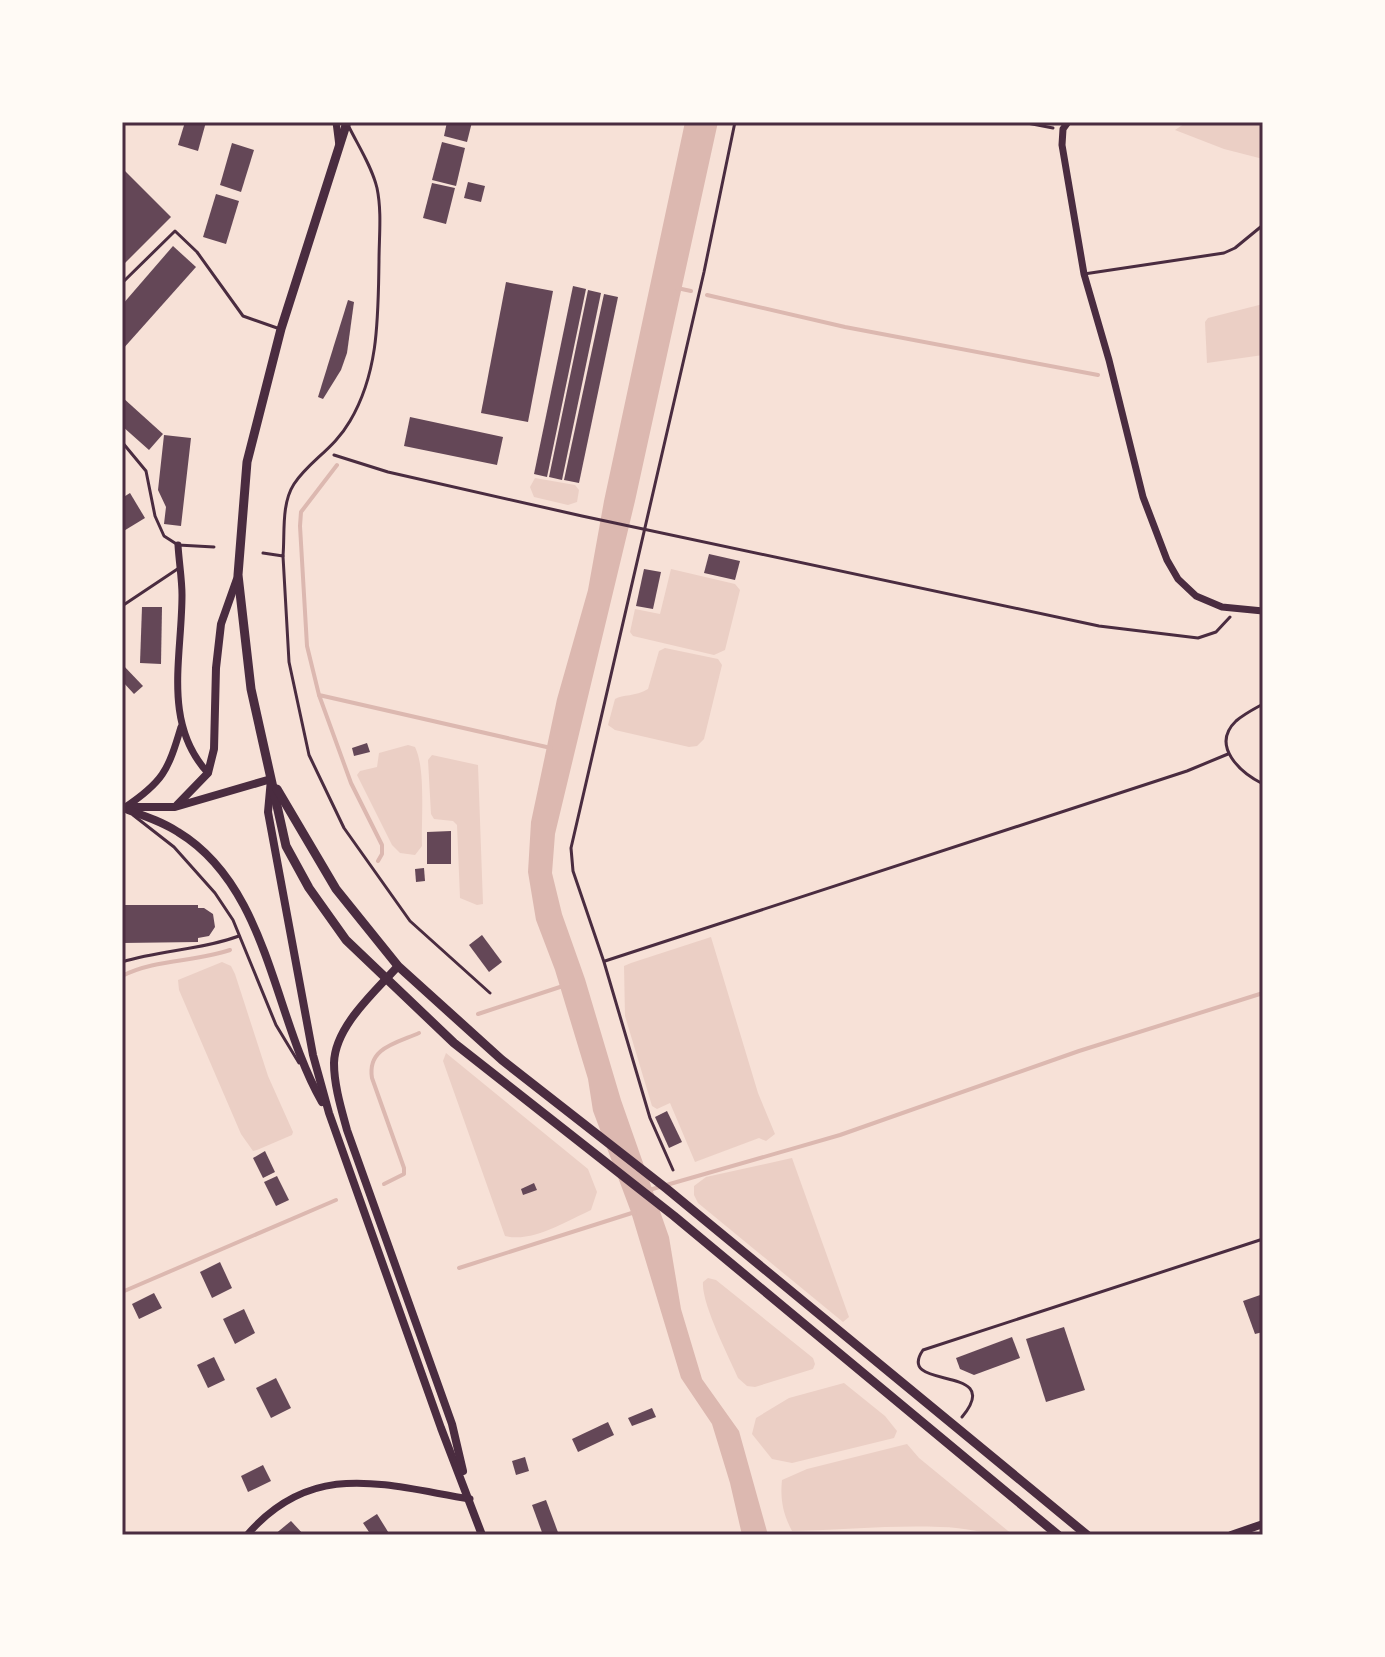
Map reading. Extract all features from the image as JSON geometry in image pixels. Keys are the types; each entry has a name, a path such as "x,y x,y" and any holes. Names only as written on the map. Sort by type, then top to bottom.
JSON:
{"main road":[{"path":"347,122 281,329 247,462 238,575 251,689 286,846 309,888 346,940 454,1043 674,1216 1058,1535"},
{"path":"271,779 336,889 398,966 502,1060 667,1189 1087,1535"}],"street":[{"path":"336,122 339,148"},
{"path":"1065,126 1062,145 1084,274 1143,497 1167,560 1178,579 1196,596 1234,610 1263,611"},
{"path":"178,545 182,592 176,692 181,725 196,760 208,773"},
{"path":"175,807 208,773 215,734 216,668 221,624 238,575"},
{"path":"123,808 164,775 181,725"},
{"path":"123,808 175,807 271,779 268,812 313,1055 329,1113 482,1535"},
{"path":"123,808 181,833 212,860 236,893 257,933 306,1073 329,1113"},
{"path":"398,966 356,1015 337,1044 335,1079 347,1130 452,1424 470,1499"},
{"path":"247,1535 275,1508 307,1491 334,1483 368,1484 470,1499"},
{"path":"1231,1535 1263,1524"}],"lane":[{"path":"347,122 377,186 380,208 376,333 371,373 364,396 338,441 304,472 289,495 283,556 289,662 309,755 344,828 410,921 490,993"},
{"path":"1084,274 1224,253 1263,225"},
{"path":"122,283 175,231 197,252 243,316 281,329"},
{"path":"122,442 146,471 155,516 164,536 178,545 214,547"},
{"path":"263,553 283,556"},
{"path":"122,606 179,568"},
{"path":"123,808 174,847 233,920 276,1025 306,1073"},
{"path":"122,962 164,951 207,946 239,936"}],"path":[{"path":"673,1170 650,1118 604,962 573,871 571,848 727,171 735,122"},
{"path":"1022,122 1065,126"},
{"path":"327,452 388,472 582,516 1114,628 1186,637 1209,636 1224,625 1234,610"},
{"path":"1263,704 1231,727 1226,744 1228,754 1238,767 1263,784"},
{"path":"604,962 1172,776 1228,754"},
{"path":"955,1426 972,1405 972,1391 960,1382 924,1371 919,1365 923,1350 1263,1239"}],"shaded area":[{"path":"685,122 718,122 635,501 555,834 552,873 621,1100 669,1237 681,1309 702,1379 739,1431 768,1535 742,1535 712,1424 681,1378 631,1212 593,1111 588,1079 555,970 536,920 528,872 531,822 557,699 588,590"},
{"path":"1187,122 1263,122 1263,159 1224,149 1175,130"},
{"path":"1263,304 1263,355 1207,363 1205,322 1208,318"},
{"path":"535,478 575,485 579,490 577,502 568,505 534,497 530,487"},
{"path":"671,569 735,584 740,590 725,650 714,655 633,636 630,632 635,609 660,614"},
{"path":"665,648 718,659 722,665 704,739 697,746 689,747 615,730 608,725 615,699 648,689 659,651"},
{"path":"408,745 415,747 422,781 422,846 415,855 400,853 392,845 357,775 360,771 377,767 379,753"},
{"path":"432,755 478,765 483,904 477,905 460,898 457,825 453,821 434,819 431,814 428,760"},
{"path":"711,937 758,1093 775,1134 766,1141 759,1138 695,1162 670,1103 657,1109 652,1106 625,1016 624,966"},
{"path":"222,962 231,966 235,974 268,1076 293,1132 253,1151 241,1134 179,990 178,980"},
{"path":"446,1053 588,1169 597,1192 591,1210 538,1234 505,1236 443,1061"},
{"path":"792,1158 849,1317 843,1322 698,1203 694,1195 694,1186 706,1177"},
{"path":"708,1278 716,1280 813,1358 813,1369 755,1387 747,1386 738,1378 711,1316 703,1282"},
{"path":"844,1383 885,1416 897,1431 894,1438 792,1463 772,1459 752,1434 756,1418 789,1398"},
{"path":"907,1444 919,1458 1013,1535 949,1527 792,1531 783,1506 782,1480 807,1469"}],"building":[{"path":"185,122 206,122 198,151 178,145"},
{"path":"447,122 472,122 467,142 444,136"},
{"path":"442,142 465,148 456,186 432,180"},
{"path":"232,143 254,150 241,192 220,185"},
{"path":"122,168 171,217 122,266"},
{"path":"468,182 485,186 481,202 464,198"},
{"path":"432,183 455,188 446,224 423,218"},
{"path":"216,194 239,201 226,244 203,237"},
{"path":"173,246 196,267 122,350 122,305"},
{"path":"506,282 553,291 528,422 481,413"},
{"path":"573,286 586,289 547,477 534,474"},
{"path":"588,290 601,293 562,480 549,477"},
{"path":"604,294 618,297 579,483 564,480"},
{"path":"348,300 354,302 347,353 341,370 323,399 318,397"},
{"path":"122,397 163,434 149,450 122,426"},
{"path":"410,417 503,437 497,465 404,446"},
{"path":"164,435 191,438 181,526 164,524 166,507 158,490"},
{"path":"130,493 145,518 122,532 122,498"},
{"path":"709,554 740,561 735,580 704,573"},
{"path":"644,569 661,572 653,609 636,606"},
{"path":"142,607 162,607 161,664 140,663"},
{"path":"122,664 143,686 134,694 122,681"},
{"path":"367,743 370,752 354,756 352,748"},
{"path":"451,831 451,864 427,864 427,832"},
{"path":"424,868 425,881 416,882 415,869"},
{"path":"122,905 198,905 198,908 213,914 215,927 209,936 198,938 198,942 122,943"},
{"path":"482,935 502,962 489,972 469,945"},
{"path":"667,1111 682,1142 669,1148 655,1117"},
{"path":"265,1151 275,1172 263,1178 253,1158"},
{"path":"277,1176 289,1200 276,1206 264,1182"},
{"path":"534,1183 537,1190 523,1195 521,1189"},
{"path":"220,1262 232,1288 212,1298 200,1272"},
{"path":"154,1293 162,1308 139,1319 132,1304"},
{"path":"1263,1294 1263,1332 1255,1334 1243,1301"},
{"path":"244,1309 255,1333 235,1344 223,1319"},
{"path":"1064,1327 1085,1390 1046,1402 1026,1339"},
{"path":"1012,1337 1020,1358 974,1375 960,1369 956,1358"},
{"path":"214,1357 225,1380 208,1388 197,1365"},
{"path":"276,1378 291,1408 271,1418 256,1388"},
{"path":"652,1408 656,1417 632,1426 628,1418"},
{"path":"608,1422 614,1435 578,1452 572,1439"},
{"path":"525,1457 529,1471 516,1475 512,1461"},
{"path":"263,1465 271,1481 248,1492 241,1476"},
{"path":"546,1500 559,1535 543,1535 532,1505"},
{"path":"377,1514 390,1535 371,1535 363,1523"},
{"path":"291,1521 304,1535 274,1535"}],"waterway":[{"path":"677,288 691,291"},
{"path":"707,295 845,327 1098,375"},
{"path":"337,465 301,512 307,646 319,695 551,748"},
{"path":"319,695 351,783 382,845 378,861"},
{"path":"122,976 148,966 230,950"},
{"path":"478,1014 563,986"},
{"path":"649,1190 840,1135 1079,1051 1263,993"},
{"path":"384,1184 404,1174 404,1168 372,1078 372,1068 374,1060 385,1048 419,1033"},
{"path":"122,1292 336,1200"},
{"path":"459,1268 635,1212"}]}
